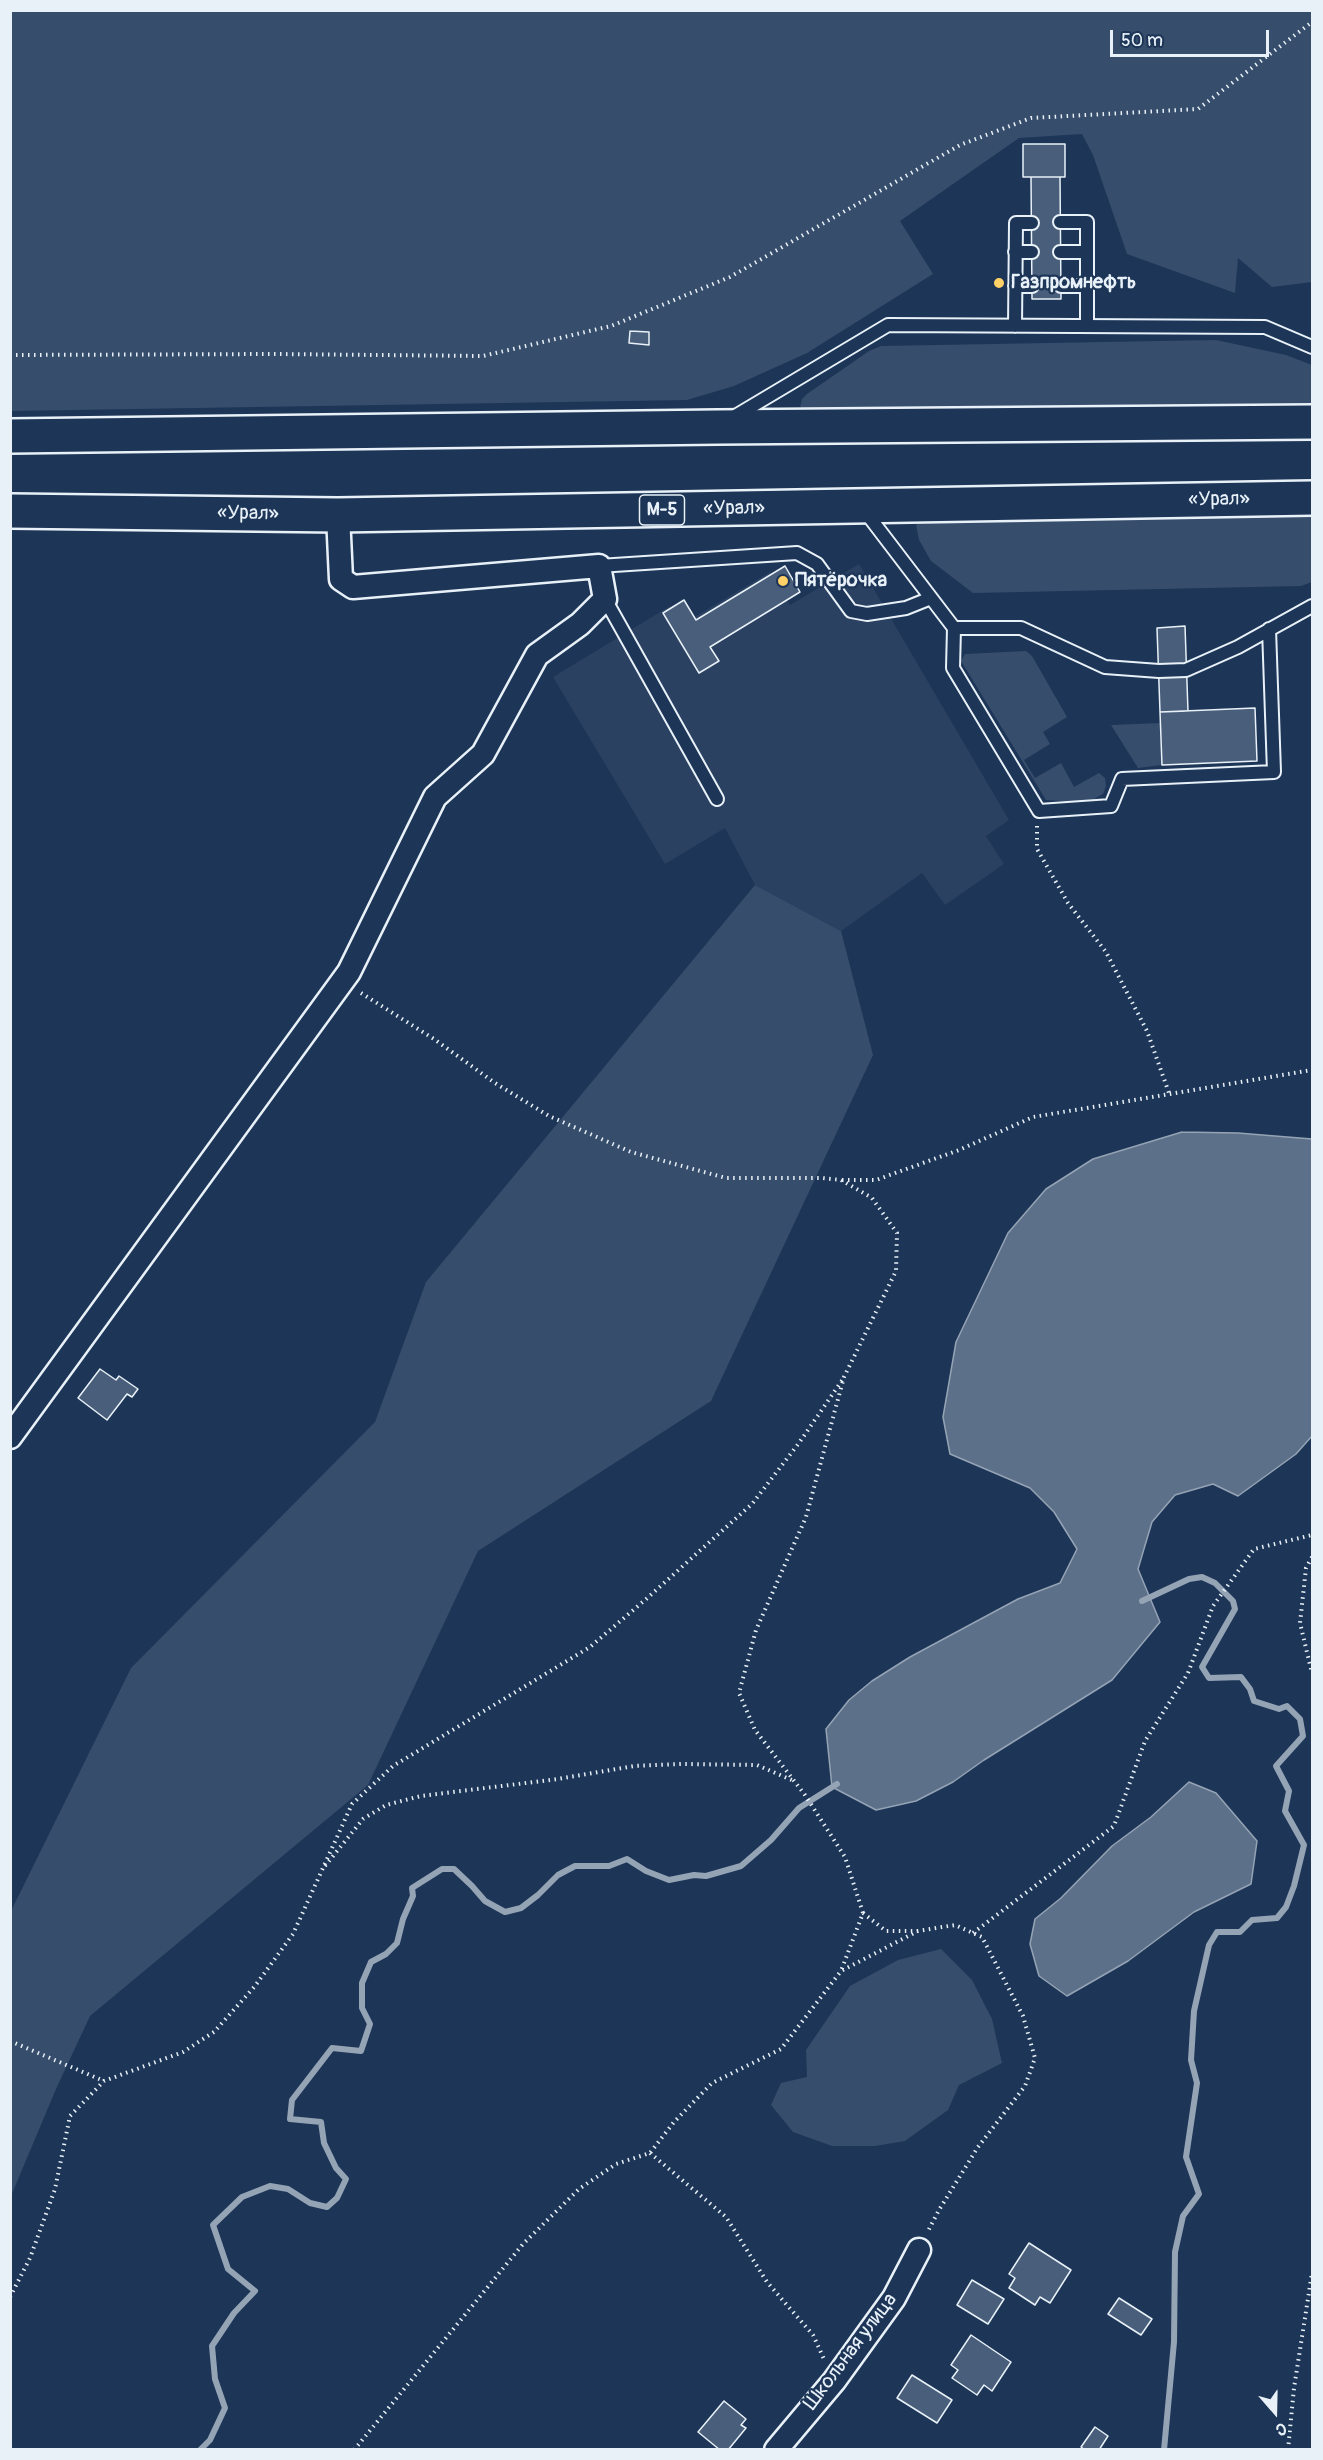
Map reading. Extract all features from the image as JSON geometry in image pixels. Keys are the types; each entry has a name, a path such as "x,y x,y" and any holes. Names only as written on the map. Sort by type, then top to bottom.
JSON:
{"highway":[{"path":"10,436 1312,422"},
{"name":"«Урал»","path":"10,511 338,515 1312,498"}],"street":[{"path":"10,1437 342,981 435,797 483,754 537,655 580,624 605,599 599,566 352,587 341,579 338,515"},
{"name":"Школьная улица","path":"776,2450 834,2381 894,2298 919,2250"}],"lane":[{"path":"1060,222 1087,222 1087,326"},
{"path":"1015,326 1016,223 1032,223"},
{"path":"1015,252 1032,252"},
{"path":"1060,252 1086,252"},
{"path":"1015,286 1032,286"},
{"path":"1060,286 1087,286"},
{"path":"718,427 888,325 1265,327 1312,347"},
{"path":"861,507 954,628 953,668 1039,811 1111,806 1122,779 1274,772 1269,629"},
{"path":"599,566 797,553 817,564 851,611 867,614 906,608 931,598"},
{"path":"605,599 717,799"},
{"path":"954,628 1022,628 1105,667 1159,671 1186,670 1312,606"}],"path":[{"path":"10,356 273,354 483,356 611,326 730,277 960,145 1030,118 1198,110 1312,22"},
{"path":"1036,806 1037,849 1068,903 1106,952 1146,1031 1169,1093"},
{"path":"342,981 434,1040 495,1083 549,1116 631,1152 726,1178 876,1180 959,1150 1033,1117 1312,1070"},
{"path":"10,2297 30,2258 56,2190 70,2116 104,2081 183,2052 214,2032 255,1986 292,1934 352,1804 393,1766 590,1647 752,1504 799,1443 844,1377 896,1271 897,1233 872,1198 841,1180"},
{"path":"354,2450 522,2244 579,2189 616,2164 650,2153 674,2122 712,2083 781,2049 842,1971 862,1914 845,1857 805,1795 755,1731 739,1693 756,1630 806,1517 844,1377"},
{"path":"973,1933 1114,1826 1145,1741 1188,1673 1215,1604 1254,1549 1312,1535"},
{"path":"1312,1557 1306,1568 1300,1623 1312,1673"},
{"path":"320,1871 363,1819 386,1805 421,1796 558,1779 634,1766 682,1764 757,1766 795,1782"},
{"path":"862,1914 886,1931 955,1925 982,1937 1023,2016 1035,2058 1025,2086 1001,2120 978,2146 939,2210 919,2250"},
{"path":"842,1971 918,1930"},
{"path":"10,2041 104,2081"},
{"path":"650,2153 726,2217 768,2282 813,2335 834,2381"},
{"path":"1287,2450 1312,2273"}],"shaded area":[{"path":"10,11 1312,11 1312,282 1272,287 1238,258 1235,293 1127,254 1093,155 1082,134 1019,138 900,221 933,274 807,353 734,386 687,400 11,411"},
{"path":"1216,340 1286,355 1312,365 1312,404 806,411 800,407 802,399 807,394 869,351 881,346"},
{"path":"1312,511 1312,582 1301,586 973,593 931,561 919,540 916,525 927,517"},
{"path":"859,564 1009,820 986,836 1004,864 945,905 922,873 841,931 755,885 725,828 665,864 553,677 670,606 681,625 770,572 790,605"},
{"path":"1026,651 1032,656 1067,717 1043,732 1050,744 1024,760 1035,778 1061,763 1074,787 1099,773 1105,778 1106,786 1103,794 1094,799 1077,802 1046,800 961,661 965,654"},
{"path":"1161,723 1162,765 1138,768 1111,725"},
{"path":"755,885 841,931 873,1055 711,1401 478,1551 368,1785 90,2016 11,2196 11,1911 131,1668 375,1422 426,1282"},
{"path":"1182,1132 1238,1133 1312,1139 1312,1436 1296,1454 1238,1496 1213,1484 1175,1495 1152,1522 1138,1569 1160,1622 1112,1680 953,1782 916,1801 876,1810 832,1787 826,1729 849,1700 872,1681 910,1657 1018,1599 1060,1583 1077,1549 1054,1512 1030,1488 950,1454 943,1417 956,1342 1008,1233 1046,1189 1093,1159"},
{"path":"1189,1782 1216,1793 1257,1841 1251,1884 1194,1912 1128,1961 1067,1996 1039,1976 1030,1944 1035,1919 1061,1898 1112,1846 1151,1817"},
{"path":"941,1949 972,1980 992,2019 1002,2063 959,2085 948,2110 905,2141 875,2146 832,2146 793,2132 771,2105 781,2083 807,2077 806,2050 850,1986 898,1960"}],"building":[{"path":"1023,144 1065,144 1065,177 1023,177"},
{"path":"1031,177 1060,177 1061,299 1032,299"},
{"path":"630,331 649,332 649,345 629,343"},
{"path":"785,566 800,592 710,647 719,661 699,673 663,613 684,600 696,620"},
{"path":"1185,626 1188,711 1160,712 1157,628"},
{"path":"1255,708 1257,761 1162,765 1160,712"},
{"path":"100,1369 116,1380 119,1376 138,1389 132,1397 127,1394 107,1420 78,1398"},
{"path":"1029,2243 1071,2270 1050,2303 1040,2297 1035,2305 1009,2288 1015,2278 1009,2274"},
{"path":"972,2280 1004,2299 988,2324 957,2305"},
{"path":"1119,2298 1152,2319 1141,2335 1108,2314"},
{"path":"971,2335 1011,2362 992,2391 984,2385 977,2395 952,2378 958,2370 951,2365"},
{"path":"912,2375 952,2400 937,2423 897,2398"},
{"path":"724,2401 746,2419 741,2425 746,2428 728,2450 720,2450 698,2432"},
{"path":"1095,2427 1108,2436 1099,2450 1085,2450 1081,2447"}],"waterway":[{"path":"1142,1601 1189,1579 1202,1577 1215,1583 1233,1601 1235,1609 1202,1667 1209,1678 1241,1677 1250,1689 1254,1701 1279,1709 1287,1706 1300,1719 1303,1736 1276,1766 1289,1791 1285,1811 1304,1845 1294,1886 1286,1907 1277,1918 1252,1920 1240,1932 1217,1932 1209,1945 1194,2011 1191,2060 1197,2083 1186,2157 1199,2194 1183,2216 1175,2252 1174,2342 1164,2450"},
{"path":"200,2450 210,2440 225,2408 215,2379 212,2346 234,2313 255,2291 228,2269 213,2225 242,2197 270,2186 288,2189 310,2203 327,2207 337,2198 346,2179 336,2168 324,2143 321,2122 290,2119 292,2100 332,2048 361,2051 370,2024 362,2008 362,1983 371,1962 386,1954 397,1943 403,1919 413,1896 412,1888 442,1869 454,1869 485,1901 505,1912 521,1908 558,1875 575,1866 609,1866 627,1859 646,1871 669,1880 694,1875 706,1876 741,1866 771,1840 799,1808 837,1784"}],"place":[{"name":"Газпромнефть","path":"999,283"},
{"name":"Пятёрочка","path":"783,581"}]}
